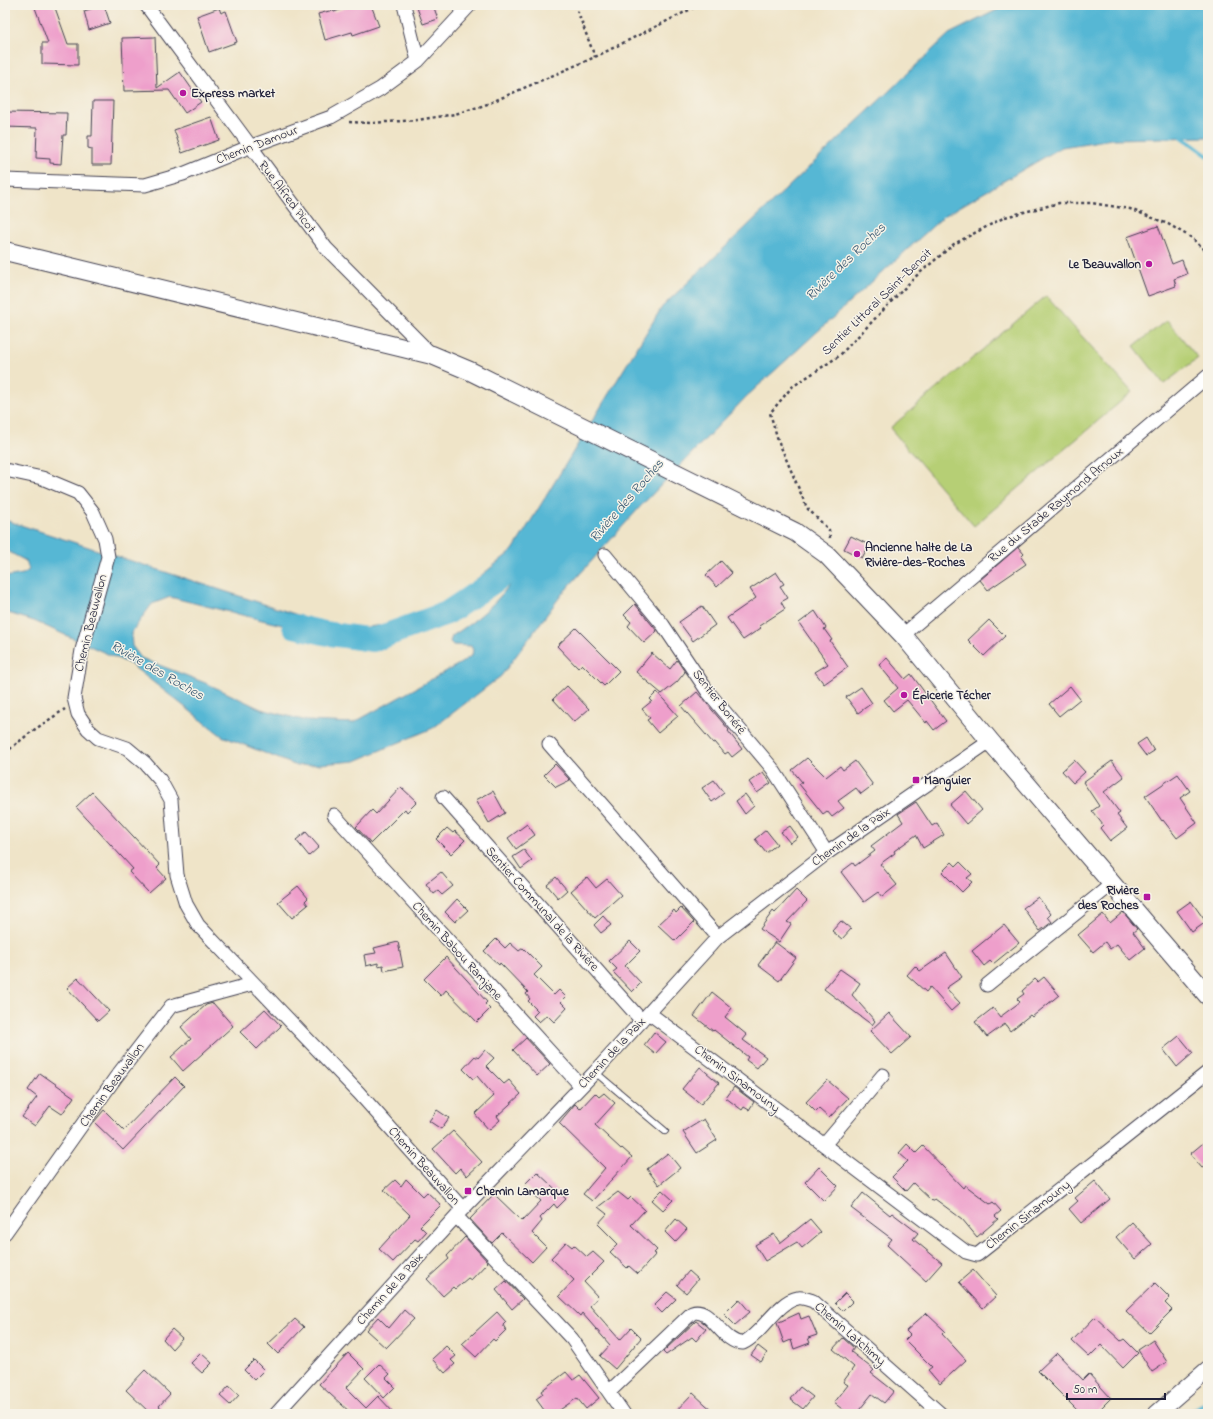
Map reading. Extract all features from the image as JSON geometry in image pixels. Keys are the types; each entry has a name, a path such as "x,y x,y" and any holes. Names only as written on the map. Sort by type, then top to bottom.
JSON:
{"main road":[{"path":"5,251 432,355 470,371 550,410 795,532 827,555 903,635 990,741 1208,996"}],"street":[{"name":"Rue Alfred Picot","path":"146,5 249,147 326,248 432,355"},
{"path":"404,5 418,61"},
{"name":"Chemin Damour","path":"5,180 145,185 183,174 249,147 331,117 380,89 418,61 470,5"},
{"name":"Rue du Stade Raymond Arnoux","path":"903,635 1208,376"},
{"name":"Chemin Beauvallon","path":"5,470 42,478 78,493 93,512 105,539 108,557 82,650 74,698 78,714 88,728 98,738 127,748 145,763 160,780 171,800 177,875 186,904 198,926 252,984 359,1093 460,1213"},
{"name":"Sentier Bonéré","path":"605,555 663,625 708,692 772,768 827,853"},
{"name":"Chemin de la Paix","path":"276,1414 460,1213 595,1072 718,937 827,853 990,741"},
{"path":"549,744 718,937"},
{"name":"Sentier Communal de la Rivière","path":"443,797 646,1017"},
{"name":"Chemin Babou Ramjane","path":"334,816 581,1086"},
{"path":"987,985 1112,884"},
{"name":"Chemin Beauvallon","path":"5,1233 112,1084 172,1006 252,984"},
{"name":"Chemin Sinamouny","path":"646,1017 824,1145 966,1252 977,1255 1208,1072"},
{"path":"824,1145 883,1075"},
{"path":"460,1213 572,1339 624,1414"},
{"name":"Chemin Latchimy","path":"609,1392 692,1313 704,1313 733,1342 743,1343 752,1337 785,1304 798,1298 813,1301 942,1414"},
{"path":"1156,1414 1208,1369"}],"lane":[{"path":"595,1072 665,1131"}],"path":[{"path":"575,5 595,57"},
{"path":"331,117 347,122 371,123 418,120 455,114 485,105 595,57 699,5"},
{"name":"Sentier Littoral Saint-Benoit","path":"827,540 831,538 829,530 807,508 778,440 770,414 792,387 839,356 915,277 954,244 1005,216 1059,203 1091,203 1130,209 1168,224 1192,238 1208,254"},
{"path":"5,753 31,732 63,711 74,698"}],"green space":[{"path":"1046,296 1132,392 974,526 890,428"},
{"path":"1167,320 1198,358 1164,384 1134,346"}],"water":[{"path":"1007,5 1208,5 1208,137 1112,139 1062,147 944,216 746,397 640,507 562,594 501,676 433,728 355,761 297,766 222,736 130,664 34,621 5,612 5,577 23,574 29,570 26,561 5,550 5,520 344,630 399,623 453,598 513,550 662,307 949,34","holes":["505,572 510,574 514,579 507,588 486,611 452,636 450,642 453,645 471,646 473,650 472,655 461,663 353,723 307,721 261,709 208,684 141,658 132,646 131,633 152,604 170,597 302,630 373,640 420,627 447,613"]}],"building":[{"path":"34,5 54,5 68,44 78,44 78,65 42,64 42,43 48,43"},
{"path":"104,5 110,23 89,30 84,11"},
{"path":"354,5 371,5 379,26 353,35 352,32 325,40 318,14 333,10 334,12"},
{"path":"416,5 433,5 438,19 423,24"},
{"path":"219,8 221,13 226,11 237,42 209,52 197,16"},
{"path":"155,37 157,88 180,72 201,102 185,113 169,90 124,91 122,38"},
{"path":"93,101 113,101 111,165 92,165 92,149 88,148 88,136 92,136"},
{"path":"5,112 67,113 66,135 63,135 61,164 50,163 50,159 36,158 37,128 5,127"},
{"path":"211,117 219,140 182,153 174,130"},
{"name":"Le Beauvallon","path":"1158,226 1172,264 1182,260 1187,274 1174,279 1176,286 1148,296 1127,237"},
{"path":"851,536 869,545 862,558 844,549"},
{"path":"1018,547 1024,554 1021,557 1026,564 988,590 980,580"},
{"path":"721,561 732,573 717,587 706,575"},
{"path":"776,572 784,584 780,586 788,598 781,602 785,609 759,626 761,628 743,640 727,618 756,598 750,589"},
{"path":"635,604 657,631 644,643 628,626 631,622 624,615"},
{"path":"702,606 715,625 693,641 679,622"},
{"path":"815,611 826,628 824,629 832,640 830,641 848,667 824,684 815,672 828,664 799,623"},
{"path":"989,620 1005,636 984,656 968,640"},
{"path":"576,628 619,671 604,686 582,664 578,668 557,646"},
{"path":"652,653 670,669 677,660 685,672 677,682 662,694 636,672"},
{"path":"887,658 905,679 911,674 946,721 934,730 927,721 926,723 907,700 893,711 884,700 898,688 879,665"},
{"path":"567,686 589,709 574,722 553,699"},
{"path":"1070,686 1080,699 1059,716 1049,704"},
{"path":"861,687 872,703 858,713 846,697"},
{"path":"657,692 678,716 658,733 647,720 650,718 642,709 652,701 650,699"},
{"path":"697,692 729,730 728,731 742,749 732,757 728,752 725,754 715,742 713,743 681,706"},
{"path":"1146,738 1154,751 1146,756 1137,744"},
{"path":"807,758 826,777 840,766 843,770 855,761 873,785 861,794 856,788 838,801 844,808 832,817 827,811 823,814 799,784 802,782 792,770"},
{"path":"1074,760 1085,772 1073,783 1062,771"},
{"path":"1112,761 1124,777 1104,792 1120,813 1117,815 1127,828 1110,841 1100,828 1103,825 1092,811 1099,806 1083,782"},
{"path":"555,764 570,780 556,787 544,775"},
{"path":"763,772 771,783 757,793 749,782"},
{"path":"1178,774 1190,791 1180,798 1197,823 1177,838 1163,820 1162,821 1145,796"},
{"path":"714,780 724,793 712,802 702,788"},
{"path":"401,787 417,802 407,812 405,809 371,843 356,827 372,810 376,814"},
{"path":"493,791 505,813 489,823 476,800"},
{"path":"966,791 982,810 966,824 950,805"},
{"path":"92,792 160,865 157,868 166,878 149,893 129,872 133,869 76,807"},
{"path":"745,794 754,806 745,814 736,801"},
{"path":"916,802 932,826 937,823 944,835 923,848 916,835 894,851 895,853 880,864 897,885 882,897 878,892 864,902 841,872 853,863 855,866 875,851 871,846 903,822 898,814"},
{"path":"527,824 535,835 516,849 508,838"},
{"path":"790,826 798,837 790,843 781,832"},
{"path":"447,828 453,833 455,831 465,840 451,854 436,839"},
{"path":"766,830 777,844 766,853 755,839"},
{"path":"306,832 319,847 309,856 296,840"},
{"path":"524,850 532,861 521,869 513,857"},
{"path":"952,862 956,866 960,862 972,874 967,878 972,882 962,892 942,872"},
{"path":"441,872 453,886 442,895 438,891 434,894 426,884"},
{"path":"556,877 567,890 558,898 547,885"},
{"path":"587,877 596,888 607,879 621,895 595,918 571,891"},
{"path":"298,886 308,898 305,901 308,905 292,918 278,902"},
{"path":"796,890 807,901 787,922 791,924 779,942 760,929 773,911 775,913"},
{"path":"1038,897 1051,914 1048,917 1052,922 1040,931 1023,908"},
{"path":"457,899 468,910 455,922 445,912"},
{"path":"1191,901 1206,922 1192,932 1177,911"},
{"path":"681,908 694,922 675,941 658,925 674,910 676,913"},
{"path":"1123,912 1137,929 1133,932 1145,948 1130,960 1117,944 1110,949 1105,942 1093,952 1078,935 1103,914 1110,923"},
{"path":"603,916 611,925 601,933 594,925"},
{"path":"841,921 851,929 842,939 832,931"},
{"path":"1004,925 1019,943 993,964 990,961 984,966 972,951"},
{"path":"496,939 505,948 510,943 519,951 523,948 542,967 534,975 554,995 559,990 566,997 561,1002 567,1008 554,1022 547,1015 539,1022 533,1016 538,1011 528,1001 530,999 526,994 528,992 500,963 499,965 484,951"},
{"path":"630,941 640,951 625,966 641,983 632,992 613,972 617,969 609,961"},
{"path":"398,942 403,967 384,971 383,965 378,966 378,963 366,966 364,955 376,953 374,948"},
{"path":"775,942 796,958 779,981 758,965"},
{"path":"946,953 962,977 946,988 960,1003 951,1011 930,987 926,992 907,975 915,966 920,971"},
{"path":"446,957 487,1002 485,1004 490,1009 477,1022 446,990 441,996 424,979"},
{"path":"840,969 860,983 852,995 875,1021 872,1025 824,989"},
{"path":"1044,977 1059,995 1032,1017 1030,1015 1010,1031 1005,1024 987,1037 975,1022 993,1008 1000,1017 1020,1002 1017,999 1024,994 1022,991 1035,979 1038,982"},
{"path":"78,978 109,1011 98,1021 67,988"},
{"path":"712,992 732,1008 725,1017 747,1035 743,1040 766,1057 757,1068 746,1060 748,1057 694,1016"},
{"path":"213,1003 233,1026 183,1071 171,1057 191,1039 181,1027 206,1005"},
{"path":"265,1009 281,1026 257,1049 240,1032"},
{"path":"889,1013 911,1037 892,1054 870,1031"},
{"path":"654,1032 666,1042 655,1054 644,1045"},
{"path":"1179,1036 1193,1053 1177,1067 1163,1049"},
{"path":"526,1038 550,1064 537,1076 513,1050"},
{"path":"485,1050 494,1058 486,1066 504,1084 509,1080 521,1094 497,1116 500,1120 489,1130 475,1114 494,1096 477,1076 473,1079 463,1069 475,1056 478,1058"},
{"path":"700,1067 719,1083 701,1104 682,1089"},
{"path":"40,1073 74,1097 62,1114 50,1106 35,1126 22,1117 37,1097 28,1090"},
{"path":"175,1077 184,1086 123,1150 94,1122 104,1110 124,1130"},
{"path":"827,1080 848,1098 829,1118 819,1109 816,1112 806,1102"},
{"path":"734,1087 754,1102 749,1110 744,1107 742,1110 726,1098"},
{"path":"595,1093 599,1097 604,1093 615,1103 595,1125 632,1157 592,1201 583,1194 605,1168 559,1123 575,1104 580,1109"},
{"path":"437,1110 449,1118 441,1129 429,1121"},
{"path":"704,1119 717,1140 697,1153 683,1132"},
{"path":"453,1131 482,1162 467,1176 460,1168 455,1173 433,1149"},
{"path":"1208,1139 1208,1164 1202,1168 1190,1154"},
{"path":"907,1144 916,1153 923,1146 963,1188 965,1185 990,1204 993,1202 1001,1211 995,1216 998,1219 977,1237 962,1219 935,1199 932,1201 913,1183 906,1191 892,1177 908,1161 899,1153"},
{"path":"668,1153 680,1168 659,1185 647,1169"},
{"path":"819,1167 838,1186 824,1201 805,1182"},
{"path":"537,1172 566,1199 557,1208 554,1204 540,1218 542,1221 532,1233 546,1247 532,1262 502,1233 492,1243 470,1219 494,1194 522,1221 541,1201 524,1185"},
{"path":"406,1179 423,1196 427,1192 441,1205 420,1226 426,1232 418,1241 415,1239 393,1262 379,1249 410,1215 384,1190 395,1180 401,1186"},
{"path":"1095,1181 1110,1199 1081,1223 1069,1209 1078,1201 1075,1198"},
{"path":"662,1190 673,1200 663,1210 652,1200"},
{"path":"618,1192 628,1200 631,1197 645,1210 631,1225 657,1250 654,1253 656,1254 638,1274 629,1266 627,1268 610,1252 618,1244 598,1224 607,1214 598,1207"},
{"path":"863,1193 890,1215 892,1213 918,1233 913,1239 942,1263 926,1281 887,1245 892,1239 851,1208"},
{"path":"676,1219 687,1229 675,1242 665,1232"},
{"path":"810,1219 821,1232 802,1248 797,1242 765,1261 755,1245 774,1234 780,1243"},
{"path":"1132,1222 1152,1244 1135,1259 1116,1237"},
{"path":"465,1237 488,1262 471,1280 468,1278 455,1289 453,1287 443,1296 427,1279 449,1259 447,1256"},
{"path":"566,1242 572,1247 574,1245 587,1257 593,1252 604,1262 584,1282 598,1297 590,1306 620,1340 631,1328 641,1338 615,1369 600,1356 610,1345 582,1313 580,1316 559,1296 574,1280 551,1258"},
{"path":"973,1270 996,1296 983,1308 959,1282"},
{"path":"689,1271 698,1279 686,1293 677,1285"},
{"path":"506,1281 523,1299 512,1309 496,1290"},
{"path":"1155,1283 1170,1298 1165,1303 1172,1310 1149,1333 1126,1311"},
{"path":"667,1292 676,1299 662,1313 654,1305"},
{"path":"845,1293 853,1301 843,1311 835,1303"},
{"path":"739,1299 750,1312 735,1325 724,1314"},
{"path":"404,1310 414,1319 386,1348 366,1330 378,1317 389,1328"},
{"path":"497,1312 506,1322 503,1325 506,1330 495,1341 493,1339 476,1357 462,1344"},
{"path":"799,1313 801,1319 809,1316 817,1335 808,1338 810,1343 794,1349 791,1340 784,1343 777,1323"},
{"path":"926,1313 945,1331 942,1334 966,1360 940,1384 928,1370 932,1367 905,1340 910,1335 906,1331"},
{"path":"1095,1317 1121,1341 1124,1339 1138,1353 1123,1368 1101,1345 1089,1357 1072,1341"},
{"path":"295,1319 304,1327 278,1354 268,1344"},
{"path":"696,1321 706,1329 696,1341 692,1337 666,1355 663,1352"},
{"path":"172,1329 182,1338 172,1349 163,1339"},
{"path":"843,1338 854,1348 851,1352 874,1370 871,1373 894,1391 884,1403 872,1394 856,1414 849,1414 834,1403 848,1385 843,1382 854,1367 833,1349"},
{"path":"1153,1340 1167,1362 1152,1372 1138,1350"},
{"path":"446,1346 456,1356 451,1360 455,1364 445,1373 432,1359"},
{"path":"758,1346 767,1353 761,1362 751,1355"},
{"path":"201,1353 212,1363 202,1373 191,1363"},
{"path":"348,1353 364,1369 346,1388 366,1408 378,1396 395,1414 352,1414 319,1384"},
{"path":"1057,1353 1083,1380 1089,1374 1111,1398 1095,1414 1081,1414 1038,1371"},
{"path":"254,1360 264,1370 254,1380 244,1370"},
{"path":"379,1364 390,1374 386,1378 395,1387 384,1398 365,1378"},
{"path":"145,1370 170,1394 159,1406 168,1414 151,1414 126,1390"},
{"path":"566,1372 573,1380 580,1375 599,1398 586,1409 577,1398 554,1414 547,1414 536,1399 543,1394 541,1391"},
{"path":"229,1386 239,1395 230,1405 220,1396"},
{"path":"800,1387 813,1397 803,1409 790,1399"},
{"path":"693,1393 706,1405 717,1414 673,1414"}],"waterway":[{"path":"1179,133 1182,137 1208,156"},
{"path":"294,626 324,633 373,640 447,613 508,572 537,557"},
{"path":"1183,1414 1208,1402"}],"place":[{"name":"Express market","path":"183,93"},
{"name":"Le Beauvallon","path":"1149,264"},
{"name":"Ancienne halte de La Rivière-des-Roches","path":"857,554"},
{"name":"Épicerie Técher","path":"904,695"},
{"name":"Manguier","path":"916,780"},
{"name":"Rivière des Roches","path":"1147,897"},
{"name":"Chemin Lamarque","path":"468,1191"}]}
